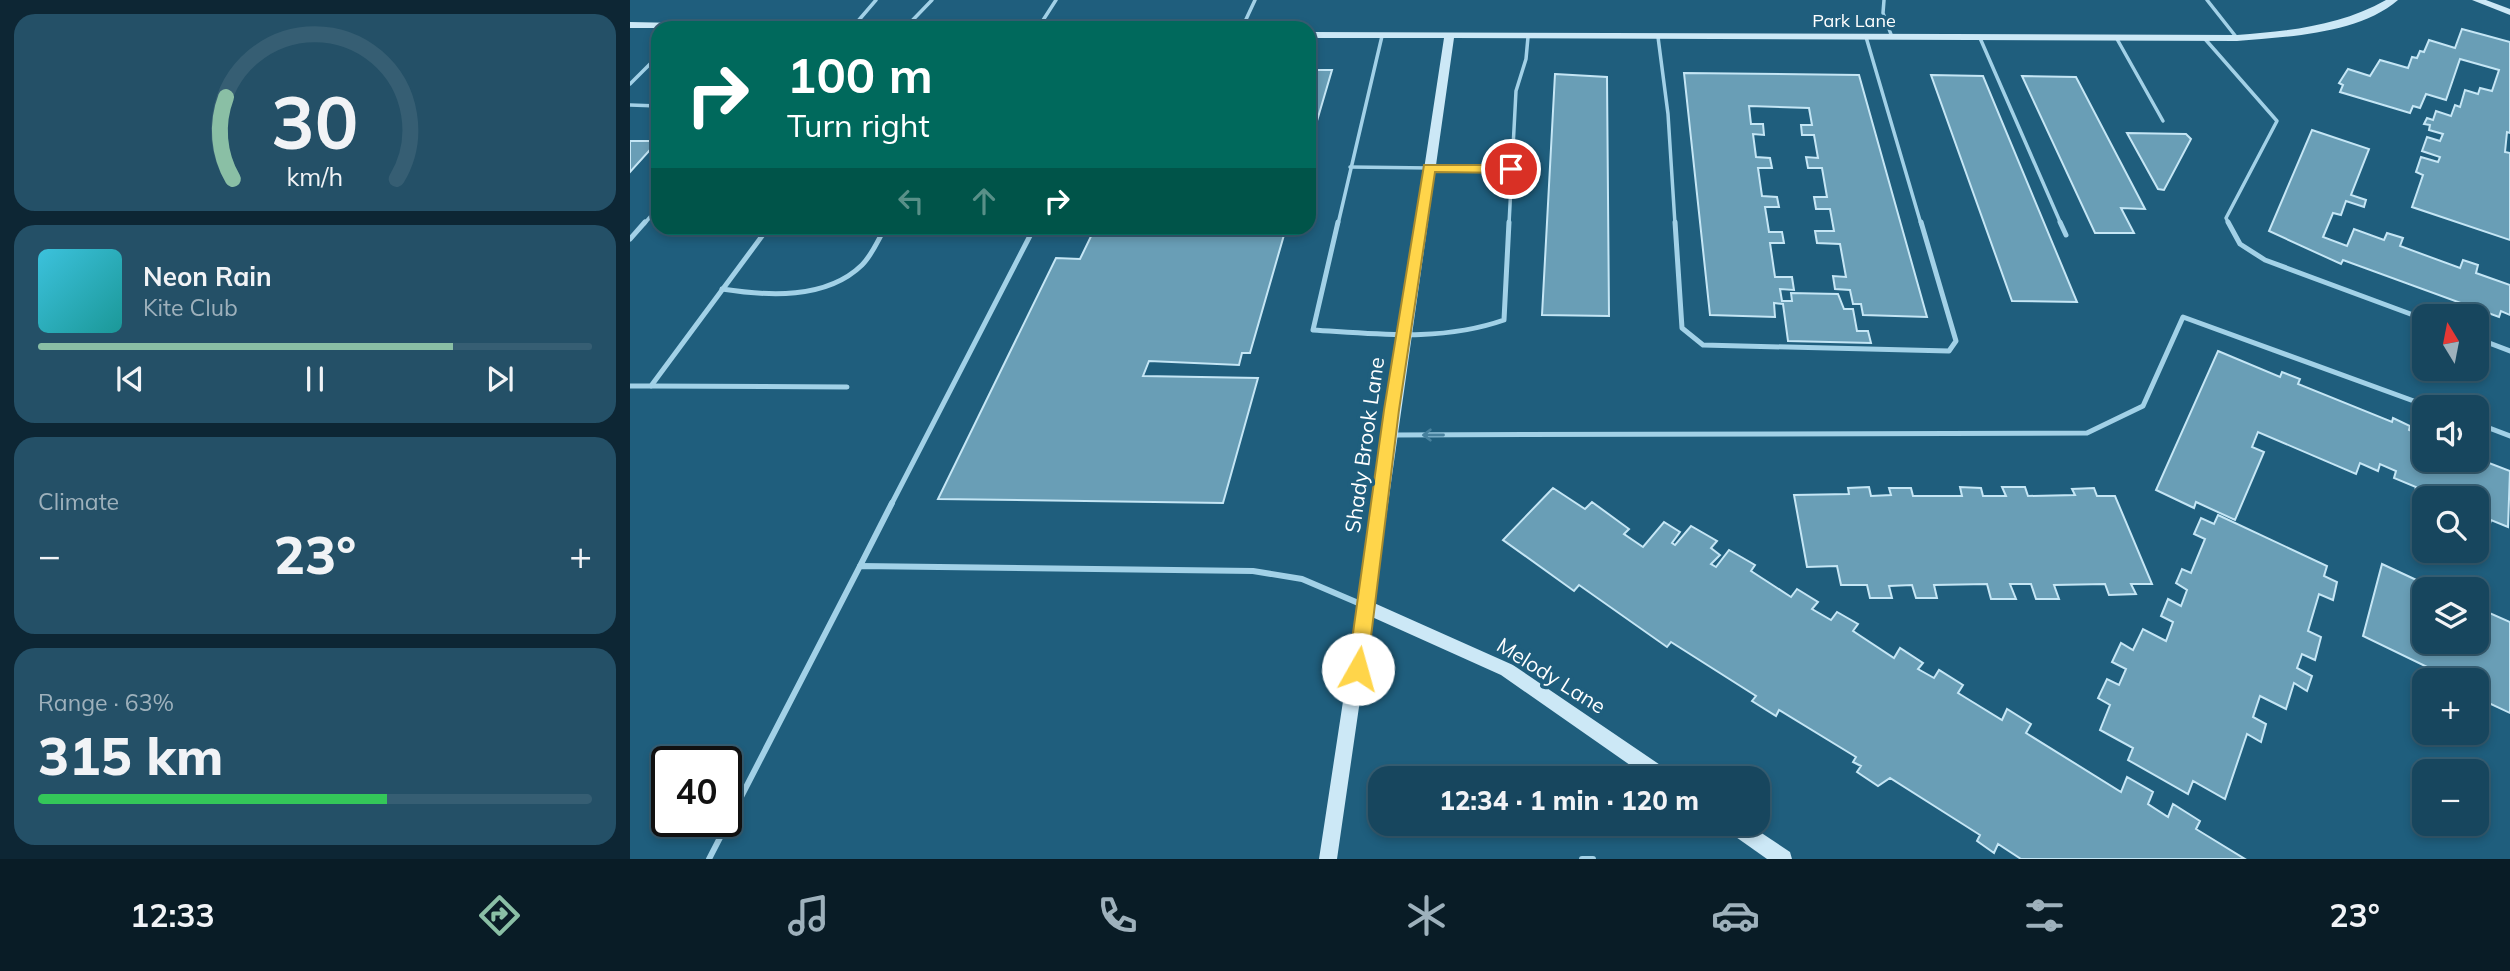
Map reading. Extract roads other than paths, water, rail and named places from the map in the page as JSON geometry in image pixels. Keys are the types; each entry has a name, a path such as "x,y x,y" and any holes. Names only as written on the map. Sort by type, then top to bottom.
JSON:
{"main road":[{"name":"Park Lane","path":"1316,35 2237,38 2325,27 2356,18 2393,0"},
{"path":"2477,0 2510,12"},
{"path":"630,25 651,26"},
{"name":"Shady Brook Lane","path":"1328,859 1366,607 1402,335 1449,37"},
{"name":"Melody Lane","path":"1366,607 1507,670 1647,766"},
{"path":"1749,836 1783,859"}],"lane":[{"path":"858,21 876,0"},
{"path":"912,21 932,0"},
{"path":"1042,21 1056,0"},
{"path":"1245,21 1255,0"},
{"path":"1884,0 1883,13 1892,37"},
{"path":"2207,0 2237,38"},
{"path":"1382,36 1313,330 1402,335 1457,333 1488,327 1504,320 1516,91 1526,59 1528,37"},
{"path":"1658,37 1668,114 1682,328 1703,345 1949,351 1956,341 1866,37"},
{"path":"1980,38 2066,235"},
{"path":"2117,39 2163,121"},
{"path":"2205,39 2277,121 2226,218 2240,244 2265,260 2412,315"},
{"path":"630,84 651,63"},
{"path":"630,105 651,106"},
{"path":"1350,167 1511,169"},
{"path":"630,239 651,216"},
{"path":"650,386 763,235"},
{"path":"722,289 761,296 795,295 823,287 860,267 881,235"},
{"path":"709,859 1030,235"},
{"path":"1388,435 2087,433 2143,406 2183,317 2412,400"},
{"path":"2489,343 2510,351"},
{"path":"630,386 847,387"},
{"path":"2489,429 2510,436"},
{"path":"860,566 1253,571 1302,579 1366,607"},
{"path":"1582,859 1593,859"}]}
